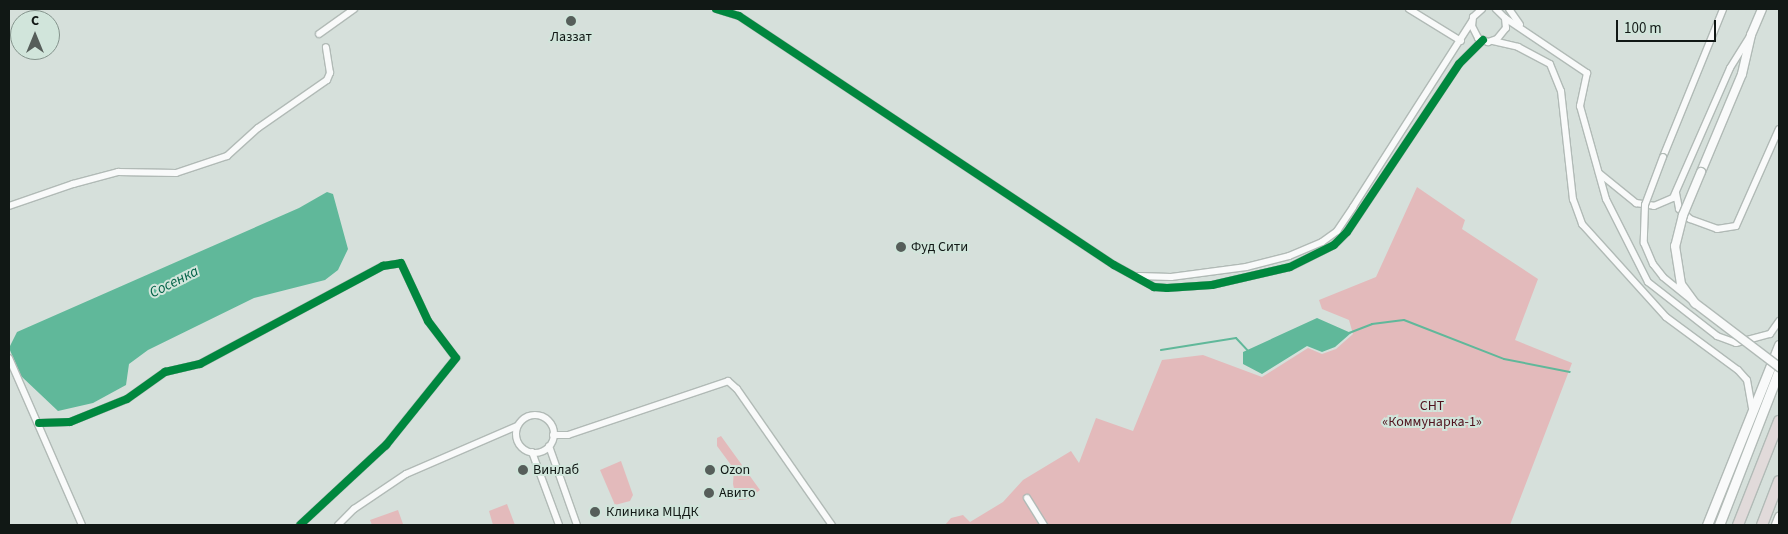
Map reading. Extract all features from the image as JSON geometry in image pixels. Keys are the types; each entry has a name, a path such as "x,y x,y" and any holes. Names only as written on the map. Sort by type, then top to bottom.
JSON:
{"highway":[{"path":"1738,525 1779,421"},
{"path":"1762,525 1779,480"}],"main road":[{"path":"1707,525 1779,345"},
{"path":"1719,525 1779,369"}],"street":[{"path":"319,34 354,9"},
{"path":"716,9 739,16 1114,266 1138,276 1154,287 1168,288 1212,285 1290,267 1334,245 1346,232 1459,64 1483,40"},
{"path":"1409,9 1461,41"},
{"path":"1138,276 1171,277 1246,267 1288,256 1322,242 1336,231 1353,207 1480,9"},
{"path":"1496,9 1587,73 1580,106 1606,199 1648,282 1673,305 1717,336 1736,343 1770,334 1779,321"},
{"path":"1508,9 1528,33"},
{"path":"1723,9 1662,157 1645,205 1644,243 1653,264 1663,277 1779,369"},
{"path":"1599,173 1623,196 1642,205 1664,204 1677,192 1730,68 1751,35 1762,9"},
{"path":"1493,41 1504,32 1503,13"},
{"path":"1472,21 1475,35 1483,40 1518,47 1550,64 1561,91 1573,199 1582,224 1666,317 1738,370 1752,394 1752,412"},
{"path":"1695,303 1681,284 1676,246 1683,215 1742,74 1751,35"},
{"path":"9,206 73,184 118,172 176,173 227,156 258,128 327,80 330,73 326,46"},
{"path":"1677,192 1679,209 1690,219 1717,229 1736,226 1779,129"},
{"path":"40,424 70,422 127,399 165,372 200,364 383,266 401,262 428,321 456,358 386,445 300,525"},
{"path":"9,358 40,424 82,525"},
{"path":"553,435 568,435 719,382 728,381 737,389 832,525"},
{"path":"338,525 354,509 406,474 517,426 526,417 539,416 550,423 553,435 549,446 577,525"},
{"path":"517,426 518,443 532,452 559,525"},
{"path":"532,452 549,446"},
{"path":"1027,498 1044,525"},
{"path":"1776,525 1779,517"}],"green space":[{"name":"СНТ «Коммунарка-1»","path":"1417,187 1465,220 1462,229 1538,279 1515,340 1572,363 1510,525 945,525 951,518 963,515 970,522 1003,502 1023,480 1071,451 1079,463 1096,418 1133,431 1162,360 1203,355 1262,377 1308,348 1322,354 1336,349 1353,334 1349,320 1322,309 1319,300 1376,277"},
{"path":"721,436 760,490 748,499 739,500 736,497 733,484 734,469 717,446 717,438"},
{"path":"621,461 633,495 630,501 615,505 600,470"},
{"path":"507,504 515,525 493,525 489,511"},
{"path":"398,510 403,524 372,525 370,520"}],"water":[{"name":"Сосенка","path":"327,192 333,194 348,249 338,270 325,280 254,298 148,350 129,364 126,385 93,403 58,411 21,376 9,348 17,332 299,208"},
{"path":"1317,318 1351,333 1335,347 1322,352 1307,346 1262,374 1243,364 1243,352"}],"waterway":[{"path":"1349,333 1372,324 1404,320 1504,359 1570,372"},
{"path":"1161,350 1236,338 1248,351"}],"cycle path":[{"path":"716,9 739,16 1114,265 1154,287 1167,288 1212,285 1290,267 1334,245 1347,232 1459,64 1483,40"},
{"path":"39,423 70,422 127,399 165,372 200,364 383,266 401,263 428,321 456,358 386,445 300,525"}],"place":[{"name":"Лаззат","path":"571,21"},
{"name":"Фуд Сити","path":"901,247"},
{"name":"Винлаб","path":"523,470"},
{"name":"Ozon","path":"710,470"},
{"name":"Авито","path":"709,493"},
{"name":"Клиника МЦДК","path":"595,512"}]}
